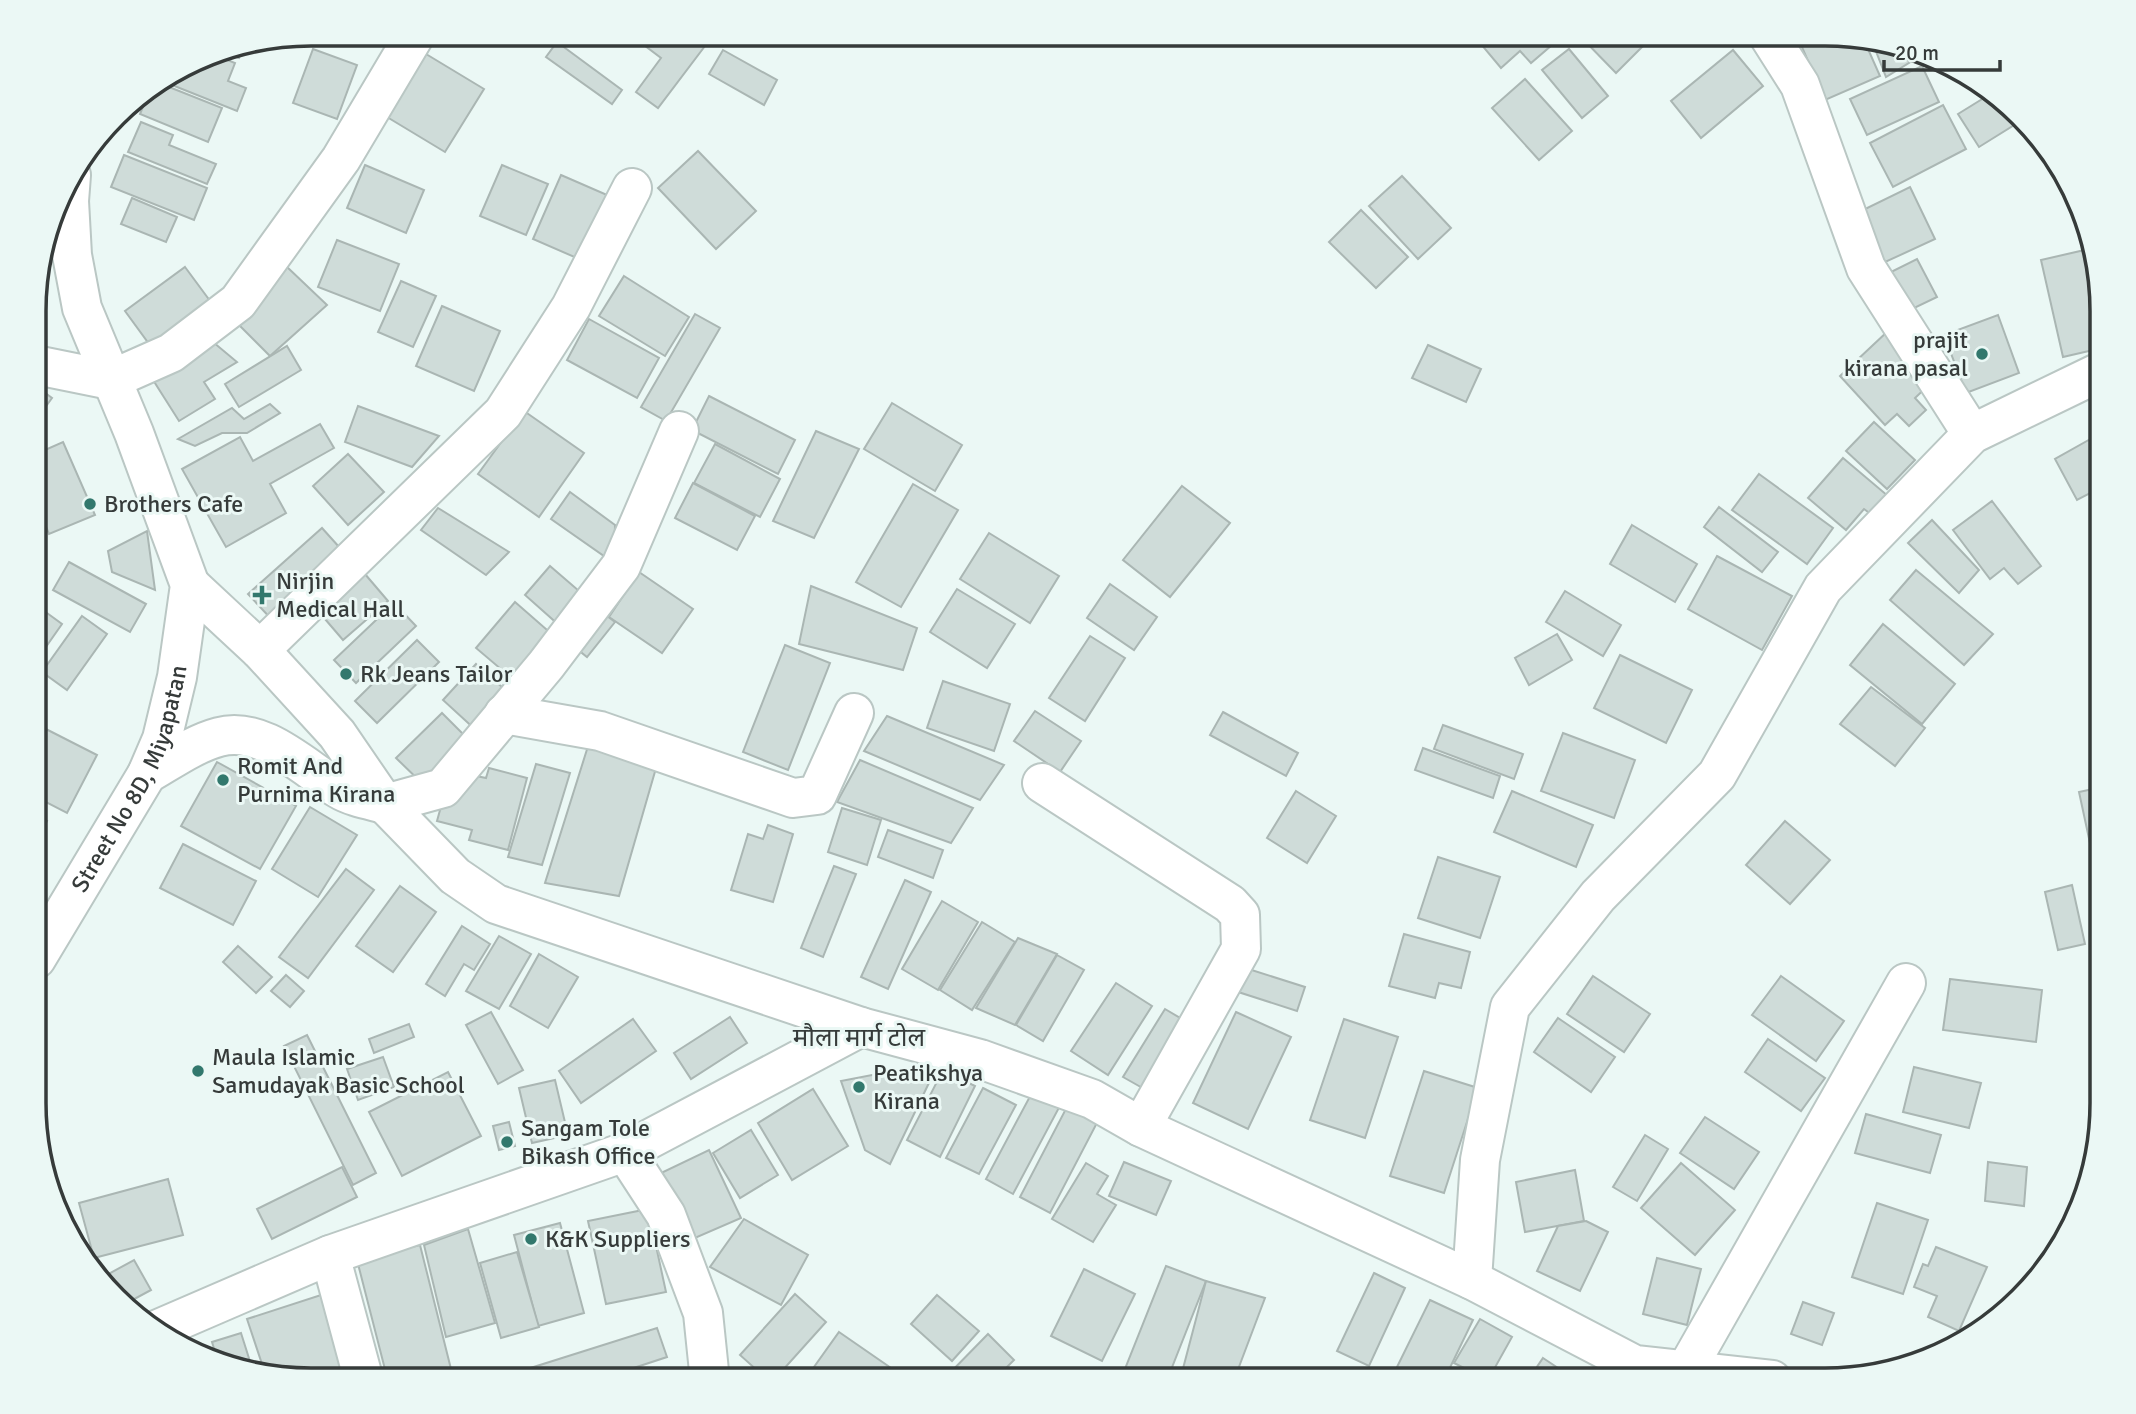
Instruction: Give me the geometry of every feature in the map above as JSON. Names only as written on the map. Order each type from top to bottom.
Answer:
[{"type":"street","points":[[46,367],[110,380],[171,353],[238,302],[341,159],[408,46]]},
{"type":"street","points":[[1775,46],[1800,85],[1866,268],[1972,435]]},
{"type":"street","points":[[260,650],[503,413],[571,307],[632,188]]},
{"type":"street","points":[[69,202],[72,255],[82,308],[134,433],[190,585],[260,650],[337,734],[385,804],[455,876],[496,904],[861,1027],[981,1059],[1092,1099],[1141,1127],[1472,1280],[1619,1368]]},
{"type":"street","points":[[1472,1280],[1480,1160],[1510,1007],[1598,896],[1717,775],[1823,588],[1972,435],[2090,377]]},
{"type":"street","points":[[147,774],[186,751],[221,736],[261,740],[289,754],[341,791],[385,804],[443,788],[621,566],[680,431]]},
{"type":"street","name":"Street No 8D, Miyapatan","points":[[46,942],[147,774],[163,739],[177,677],[190,585]]},
{"type":"street","points":[[505,714],[600,731],[793,798],[817,795],[854,713]]},
{"type":"street","points":[[1042,783],[1230,904],[1240,915],[1241,949],[1141,1127]]},
{"type":"street","points":[[1687,1368],[1906,983]]},
{"type":"street","points":[[166,1326],[330,1255],[625,1153],[861,1027]]},
{"type":"street","points":[[625,1153],[666,1215],[703,1312],[709,1368]]},
{"type":"street","points":[[330,1255],[360,1368]]},
{"type":"building","points":[[554,46],[562,46],[622,90],[612,104],[546,57]]},
{"type":"building","points":[[645,46],[705,46],[658,108],[636,92],[661,58]]},
{"type":"building","points":[[1483,46],[1551,46],[1531,63],[1520,51],[1501,68]]},
{"type":"building","points":[[1590,46],[1643,46],[1616,73]]},
{"type":"building","points":[[1801,46],[1868,49],[1880,76],[1825,100]]},
{"type":"building","points":[[313,49],[357,65],[337,119],[293,103]]},
{"type":"building","points":[[1569,49],[1608,96],[1582,118],[1542,70]]},
{"type":"building","points":[[723,50],[777,80],[764,105],[709,74]]},
{"type":"building","points":[[1733,50],[1763,86],[1701,138],[1671,101]]},
{"type":"building","points":[[1876,51],[1913,61],[1886,77]]},
{"type":"building","points":[[426,54],[484,89],[445,152],[387,117]]},
{"type":"building","points":[[226,60],[235,63],[228,81],[246,88],[237,111],[172,85]]},
{"type":"building","points":[[1922,66],[1939,102],[1867,135],[1850,99]]},
{"type":"building","points":[[1525,79],[1572,131],[1539,160],[1492,108]]},
{"type":"building","points":[[168,87],[222,108],[208,142],[140,114],[144,104]]},
{"type":"building","points":[[1984,98],[2015,125],[1979,147],[1958,114]]},
{"type":"building","points":[[1943,105],[1966,149],[1893,187],[1870,143]]},
{"type":"building","points":[[141,122],[173,135],[169,145],[216,164],[207,184],[128,152]]},
{"type":"building","points":[[698,151],[756,211],[716,249],[658,188]]},
{"type":"building","points":[[124,155],[207,188],[194,220],[111,187]]},
{"type":"building","points":[[365,165],[424,190],[406,233],[347,208]]},
{"type":"building","points":[[502,165],[548,184],[526,235],[480,216]]},
{"type":"building","points":[[561,175],[614,198],[586,262],[533,239]]},
{"type":"building","points":[[1402,176],[1451,228],[1418,259],[1369,206]]},
{"type":"building","points":[[1910,187],[1935,239],[1883,263],[1859,212]]},
{"type":"building","points":[[132,198],[177,217],[166,242],[121,224]]},
{"type":"building","points":[[1361,210],[1408,257],[1376,288],[1329,242]]},
{"type":"building","points":[[337,240],[399,264],[380,311],[318,287]]},
{"type":"building","points":[[2083,250],[2090,293],[2090,351],[2063,357],[2041,260]]},
{"type":"building","points":[[1917,259],[1937,297],[1908,311],[1889,273]]},
{"type":"building","points":[[286,266],[327,305],[270,356],[235,321]]},
{"type":"building","points":[[185,267],[216,309],[155,352],[125,311]]},
{"type":"building","points":[[624,276],[689,317],[665,356],[599,316]]},
{"type":"building","points":[[401,281],[436,296],[413,347],[378,332]]},
{"type":"building","points":[[442,306],[500,331],[474,391],[416,366]]},
{"type":"building","points":[[695,314],[720,328],[666,421],[641,407]]},
{"type":"building","name":"prajit kirana pasal","points":[[1998,315],[2019,373],[1966,393],[1944,335]]},
{"type":"building","points":[[589,319],[659,358],[637,398],[567,360]]},
{"type":"building","points":[[1888,331],[1934,380],[1915,398],[1926,410],[1909,426],[1897,414],[1885,425],[1840,376]]},
{"type":"building","points":[[207,337],[237,362],[204,382],[215,399],[179,421],[148,372]]},
{"type":"building","points":[[1428,345],[1481,369],[1466,402],[1412,378]]},
{"type":"building","points":[[287,346],[301,370],[239,407],[225,384]]},
{"type":"building","points":[[46,394],[52,398],[46,406]]},
{"type":"building","points":[[709,396],[795,440],[778,474],[692,430]]},
{"type":"building","points":[[892,403],[962,445],[935,491],[864,449]]},
{"type":"building","points":[[270,404],[280,413],[247,433],[222,433],[195,446],[178,439],[232,408],[244,419]]},
{"type":"building","points":[[358,406],[439,436],[412,467],[345,442]]},
{"type":"building","points":[[524,411],[584,453],[539,517],[478,474]]},
{"type":"building","points":[[1874,422],[1915,460],[1887,489],[1846,451]]},
{"type":"building","points":[[320,424],[334,448],[270,484],[286,513],[226,547],[182,469],[240,437],[253,461]]},
{"type":"building","points":[[816,431],[859,449],[814,538],[773,521]]},
{"type":"building","points":[[2090,439],[2090,493],[2077,500],[2055,459]]},
{"type":"building","points":[[63,442],[95,515],[49,534],[46,526],[46,450]]},
{"type":"building","points":[[715,444],[780,479],[760,517],[694,483]]},
{"type":"building","points":[[348,454],[384,492],[348,525],[313,486]]},
{"type":"building","points":[[1843,458],[1888,496],[1872,515],[1864,509],[1846,530],[1808,498]]},
{"type":"building","points":[[1759,474],[1833,528],[1807,564],[1732,510]]},
{"type":"building","points":[[693,483],[755,516],[737,550],[675,518]]},
{"type":"building","points":[[913,484],[958,510],[901,607],[856,582]]},
{"type":"building","points":[[1182,486],[1230,523],[1170,597],[1123,560]]},
{"type":"building","points":[[570,492],[615,525],[614,563],[551,519]]},
{"type":"building","points":[[1992,501],[2041,566],[2018,584],[2004,568],[1990,579],[1953,530]]},
{"type":"building","points":[[1719,507],[1778,552],[1762,572],[1704,527]]},
{"type":"building","points":[[438,508],[509,552],[486,575],[421,530]]},
{"type":"building","points":[[1932,520],[1979,570],[1959,593],[1908,543]]},
{"type":"building","points":[[1632,525],[1697,564],[1675,602],[1610,564]]},
{"type":"building","points":[[322,528],[349,558],[275,623],[248,594]]},
{"type":"building","points":[[147,531],[155,590],[112,572],[108,551]]},
{"type":"building","points":[[989,533],[1059,576],[1030,623],[960,579]]},
{"type":"building","points":[[1717,556],[1792,596],[1762,650],[1688,609]]},
{"type":"building","points":[[69,562],[146,604],[130,632],[53,590]]},
{"type":"building","points":[[550,566],[586,597],[560,626],[525,595]]},
{"type":"building","points":[[359,567],[388,601],[343,640],[313,605]]},
{"type":"building","points":[[1916,570],[1993,634],[1964,665],[1890,600]]},
{"type":"building","points":[[639,572],[693,609],[662,653],[609,617]]},
{"type":"building","points":[[1110,584],[1157,617],[1134,650],[1087,618]]},
{"type":"building","points":[[811,586],[917,628],[903,670],[799,644]]},
{"type":"building","points":[[957,589],[1015,624],[987,668],[930,632]]},
{"type":"building","points":[[1565,591],[1621,625],[1603,656],[1546,622]]},
{"type":"building","points":[[515,602],[554,636],[515,681],[476,648]]},
{"type":"building","points":[[394,603],[416,626],[356,683],[334,660]]},
{"type":"building","points":[[599,610],[615,622],[587,657],[572,645]]},
{"type":"building","points":[[46,612],[62,624],[46,647]]},
{"type":"building","points":[[82,616],[107,634],[67,690],[46,675],[46,666]]},
{"type":"building","points":[[1883,624],[1955,684],[1922,724],[1850,665]]},
{"type":"building","points":[[1557,634],[1572,660],[1529,685],[1515,658]]},
{"type":"building","points":[[1090,636],[1125,658],[1085,721],[1049,698]]},
{"type":"building","points":[[417,640],[439,662],[377,723],[355,701]]},
{"type":"building","points":[[785,645],[830,663],[788,770],[743,752]]},
{"type":"building","points":[[1620,655],[1692,690],[1666,743],[1594,708]]},
{"type":"building","points":[[476,664],[511,695],[478,732],[443,700]]},
{"type":"building","points":[[943,681],[1010,704],[994,751],[927,728]]},
{"type":"building","points":[[1871,687],[1925,728],[1895,766],[1840,724]]},
{"type":"building","points":[[1035,711],[1081,741],[1060,772],[1014,741]]},
{"type":"building","points":[[1223,712],[1298,753],[1286,776],[1210,735]]},
{"type":"building","points":[[442,713],[472,743],[427,788],[396,758]]},
{"type":"building","points":[[887,716],[1004,765],[980,800],[864,751]]},
{"type":"building","points":[[1443,725],[1523,754],[1514,779],[1434,749]]},
{"type":"building","points":[[46,729],[97,755],[67,813],[46,802]]},
{"type":"building","points":[[1563,733],[1635,760],[1614,818],[1541,791]]},
{"type":"building","points":[[589,743],[656,768],[619,896],[545,883]]},
{"type":"building","points":[[1423,748],[1500,776],[1493,798],[1415,770]]},
{"type":"building","points":[[860,760],[973,808],[951,843],[837,802]]},
{"type":"building","points":[[217,762],[296,806],[260,869],[181,826]]},
{"type":"building","points":[[536,764],[570,773],[542,865],[508,857]]},
{"type":"building","points":[[489,768],[527,778],[508,850],[469,840],[472,830],[437,821],[445,792],[467,774],[486,778]]},
{"type":"building","points":[[2090,790],[2090,843],[2079,792]]},
{"type":"building","points":[[1296,791],[1336,816],[1307,863],[1267,838]]},
{"type":"building","points":[[1512,791],[1593,825],[1576,867],[1494,832]]},
{"type":"building","points":[[310,807],[357,835],[318,897],[272,869]]},
{"type":"building","points":[[842,808],[881,820],[867,865],[828,852]]},
{"type":"building","points":[[1785,821],[1830,860],[1790,904],[1746,865]]},
{"type":"building","points":[[768,825],[793,834],[773,902],[731,890],[748,834],[763,839]]},
{"type":"building","points":[[888,830],[943,850],[933,878],[878,857]]},
{"type":"building","points":[[183,844],[256,881],[233,925],[160,888]]},
{"type":"building","points":[[1438,857],[1500,877],[1480,938],[1418,918]]},
{"type":"building","points":[[834,866],[856,874],[823,957],[801,948]]},
{"type":"building","points":[[346,869],[374,890],[308,978],[279,957]]},
{"type":"building","points":[[905,880],[931,892],[888,989],[861,977]]},
{"type":"building","points":[[2072,885],[2085,944],[2058,950],[2045,892]]},
{"type":"building","points":[[400,886],[436,912],[393,972],[356,946]]},
{"type":"building","points":[[942,901],[978,922],[938,990],[902,969]]},
{"type":"building","points":[[982,922],[1015,942],[972,1010],[940,990]]},
{"type":"building","points":[[462,926],[490,944],[474,970],[464,964],[445,996],[426,984]]},
{"type":"building","points":[[1404,934],[1470,952],[1461,988],[1439,983],[1435,998],[1389,986]]},
{"type":"building","points":[[499,936],[531,954],[499,1009],[466,991]]},
{"type":"building","points":[[1018,938],[1057,954],[1015,1025],[976,1008]]},
{"type":"building","points":[[238,946],[272,977],[256,993],[223,962]]},
{"type":"building","points":[[539,954],[578,977],[548,1028],[510,1006]]},
{"type":"building","points":[[1057,955],[1084,970],[1043,1041],[1016,1025]]},
{"type":"building","points":[[1239,966],[1305,987],[1297,1011],[1232,990]]},
{"type":"building","points":[[286,975],[304,991],[290,1007],[271,991]]},
{"type":"building","points":[[1593,976],[1650,1014],[1624,1052],[1567,1014]]},
{"type":"building","points":[[1781,976],[1844,1021],[1816,1061],[1752,1015]]},
{"type":"building","points":[[1950,979],[2042,990],[2036,1042],[1943,1030]]},
{"type":"building","points":[[1116,983],[1152,1006],[1108,1075],[1071,1051]]},
{"type":"building","points":[[1165,1009],[1187,1022],[1146,1090],[1123,1077]]},
{"type":"building","points":[[491,1012],[523,1070],[498,1084],[466,1025]]},
{"type":"building","points":[[1236,1012],[1291,1037],[1248,1129],[1193,1103]]},
{"type":"building","points":[[730,1017],[747,1043],[691,1079],[674,1053]]},
{"type":"building","points":[[1558,1018],[1615,1057],[1591,1092],[1534,1052]]},
{"type":"building","points":[[633,1019],[656,1051],[581,1103],[559,1071]]},
{"type":"building","points":[[1344,1019],[1398,1037],[1365,1138],[1310,1120]]},
{"type":"building","points":[[409,1024],[414,1037],[374,1053],[369,1039]]},
{"type":"building","points":[[307,1035],[376,1173],[353,1185],[284,1046]]},
{"type":"building","points":[[1768,1039],[1825,1078],[1801,1111],[1745,1072]]},
{"type":"building","points":[[383,1057],[394,1087],[358,1100],[347,1069]]},
{"type":"building","points":[[939,1062],[890,1164],[865,1150],[841,1081]]},
{"type":"building","points":[[1914,1067],[1981,1083],[1969,1128],[1903,1112]]},
{"type":"building","points":[[943,1070],[975,1086],[940,1157],[907,1140]]},
{"type":"building","points":[[1424,1071],[1478,1088],[1444,1193],[1390,1176]]},
{"type":"building","points":[[448,1072],[481,1136],[402,1176],[369,1112]]},
{"type":"building","points":[[555,1080],[568,1135],[532,1143],[519,1088]]},
{"type":"building","points":[[1035,1087],[1062,1102],[1013,1194],[986,1179]]},
{"type":"building","points":[[983,1088],[1016,1105],[979,1174],[946,1158]]},
{"type":"building","points":[[813,1089],[848,1146],[792,1180],[758,1123]]},
{"type":"building","points":[[1069,1103],[1099,1119],[1050,1213],[1020,1197]]},
{"type":"building","points":[[1866,1114],[1941,1135],[1930,1173],[1855,1153]]},
{"type":"building","points":[[1705,1117],[1759,1152],[1734,1189],[1680,1153]]},
{"type":"building","points":[[509,1122],[515,1146],[499,1150],[493,1126]]},
{"type":"building","points":[[751,1130],[778,1175],[740,1198],[713,1153]]},
{"type":"building","points":[[1645,1135],[1668,1149],[1637,1201],[1613,1187]]},
{"type":"building","points":[[709,1150],[741,1218],[688,1241],[659,1174]]},
{"type":"building","points":[[1124,1162],[1171,1181],[1156,1215],[1109,1196]]},
{"type":"building","points":[[1988,1162],[2027,1167],[2024,1206],[1985,1201]]},
{"type":"building","points":[[1086,1163],[1108,1176],[1097,1194],[1116,1205],[1093,1242],[1052,1219]]},
{"type":"building","points":[[1681,1163],[1735,1210],[1695,1255],[1641,1208]]},
{"type":"building","points":[[342,1167],[357,1197],[272,1239],[257,1209]]},
{"type":"building","points":[[1575,1170],[1584,1221],[1525,1232],[1516,1182]]},
{"type":"building","points":[[168,1179],[183,1235],[95,1258],[79,1203]]},
{"type":"building","points":[[1877,1203],[1928,1220],[1903,1294],[1852,1277]]},
{"type":"building","points":[[648,1209],[666,1292],[606,1304],[588,1221]]},
{"type":"building","points":[[744,1219],[808,1255],[781,1305],[710,1267]]},
{"type":"building","points":[[1586,1221],[1608,1232],[1580,1291],[1537,1271],[1558,1226]]},
{"type":"building","points":[[560,1223],[584,1313],[538,1326],[514,1235]]},
{"type":"building","points":[[468,1229],[495,1323],[446,1337],[424,1245]]},
{"type":"building","points":[[420,1245],[451,1368],[385,1368],[357,1260]]},
{"type":"building","points":[[1936,1247],[1987,1267],[1959,1331],[1928,1317],[1937,1296],[1914,1287],[1923,1264],[1928,1266]]},
{"type":"building","points":[[517,1252],[539,1327],[501,1338],[480,1263]]},
{"type":"building","points":[[1657,1258],[1701,1269],[1687,1325],[1643,1314]]},
{"type":"building","points":[[134,1260],[151,1290],[133,1300],[108,1274]]},
{"type":"building","points":[[1166,1266],[1206,1281],[1172,1368],[1125,1368]]},
{"type":"building","points":[[1084,1269],[1135,1294],[1102,1361],[1051,1336]]},
{"type":"building","points":[[1374,1273],[1405,1288],[1369,1366],[1337,1351]]},
{"type":"building","points":[[1206,1281],[1265,1298],[1239,1368],[1183,1368]]},
{"type":"building","points":[[795,1294],[826,1322],[785,1368],[754,1368],[740,1355]]},
{"type":"building","points":[[321,1295],[345,1368],[293,1368],[262,1364],[247,1319]]},
{"type":"building","points":[[937,1295],[979,1331],[952,1361],[911,1324]]},
{"type":"building","points":[[1430,1300],[1473,1320],[1450,1368],[1396,1368]]},
{"type":"building","points":[[1803,1302],[1834,1313],[1822,1345],[1791,1334]]},
{"type":"building","points":[[1480,1319],[1512,1337],[1495,1368],[1464,1368],[1454,1363]]},
{"type":"building","points":[[657,1328],[667,1357],[634,1368],[530,1368]]},
{"type":"building","points":[[839,1332],[891,1368],[815,1368]]},
{"type":"building","points":[[241,1333],[250,1361],[214,1350],[212,1342]]},
{"type":"building","points":[[988,1334],[1014,1360],[1006,1368],[955,1368]]},
{"type":"building","points":[[1543,1358],[1558,1368],[1536,1368]]},
{"type":"place","name":"prajit kirana pasal","points":[[1982,354]]},
{"type":"place","name":"Brothers Cafe","points":[[90,504]]},
{"type":"place","name":"Nirjin Medical Hall","points":[[262,595]]},
{"type":"place","name":"Rk Jeans Tailor","points":[[346,674]]},
{"type":"place","name":"Romit And Purnima Kirana","points":[[223,780]]},
{"type":"place","name":"Maula Islamic Samudayak Basic School","points":[[198,1071]]},
{"type":"place","name":"Peatikshya Kirana","points":[[859,1087]]},
{"type":"place","name":"Sangam Tole Bikash Office","points":[[507,1142]]},
{"type":"place","name":"K&K Suppliers","points":[[531,1239]]},
{"type":"district","name":"मौला मार्ग टोल","points":[[859,1038]]}]
